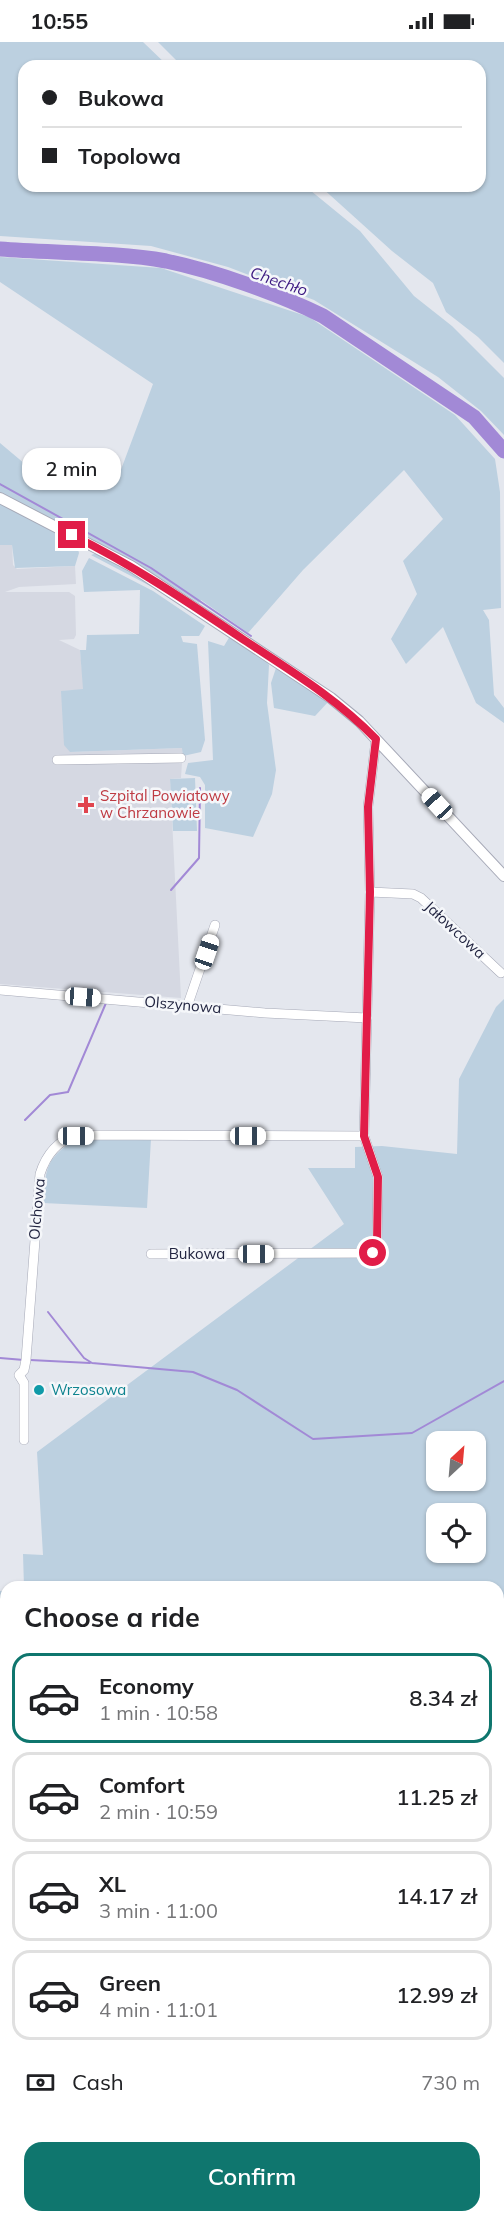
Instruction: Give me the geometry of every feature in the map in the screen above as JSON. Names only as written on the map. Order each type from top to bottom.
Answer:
[{"type":"street","points":[[0,498],[131,566],[323,692],[376,739],[504,876]]},
{"type":"street","name":"Bukowa","points":[[151,1254],[373,1253],[377,1242],[378,1177],[364,1136],[370,892],[368,807],[376,739]]},
{"type":"street","points":[[57,760],[181,758]]},
{"type":"street","name":"Jałowcowa","points":[[370,892],[413,894],[421,897],[501,973]]},
{"type":"street","points":[[188,1004],[215,925]]},
{"type":"street","name":"Olszynowa","points":[[0,990],[367,1018]]},
{"type":"street","name":"Olchowa","points":[[24,1440],[24,1383],[19,1375],[24,1370],[26,1360],[40,1174],[48,1156],[60,1142],[76,1136],[364,1136]]},
{"type":"shaded area","points":[[0,42],[143,42],[162,60],[18,60],[18,192],[312,192],[360,231],[414,296],[452,326],[504,378],[504,435],[481,411],[438,377],[314,300],[228,267],[151,246],[0,236]]},
{"type":"shaded area","points":[[158,42],[504,42],[504,363],[478,337],[446,312],[433,283],[392,251],[327,192],[486,192],[486,60],[176,60]]},
{"type":"shaded area","points":[[0,257],[161,268],[309,317],[455,415],[495,459],[500,492],[501,608],[483,610],[489,620],[494,695],[504,708],[504,723],[476,703],[443,627],[406,664],[391,639],[417,594],[403,561],[443,519],[404,470],[303,570],[248,633],[201,600],[199,603],[134,562],[0,492],[0,443],[25,464],[116,483],[153,384],[0,282]]},
{"type":"shaded area","points":[[0,503],[76,542],[79,553],[75,566],[15,568],[12,545],[0,545]]},
{"type":"shaded area","name":"Szpital Powiatowy w Chrzanowie","points":[[12,544],[13,565],[17,569],[75,566],[76,584],[19,587],[5,592],[69,592],[75,596],[76,635],[74,639],[59,640],[80,650],[84,690],[62,691],[70,752],[183,748],[181,778],[170,779],[181,998],[0,984],[0,545]]},
{"type":"shaded area","points":[[97,553],[129,569],[195,611],[193,614],[154,588],[91,555]]},
{"type":"shaded area","points":[[89,558],[153,591],[205,626],[199,636],[181,636],[183,642],[197,644],[205,740],[201,752],[183,756],[182,748],[70,752],[64,745],[61,691],[83,689],[80,650],[86,650],[87,635],[139,634],[140,590],[84,592],[82,571]]},
{"type":"shaded area","points":[[230,636],[265,659],[269,665],[267,703],[276,770],[272,794],[253,837],[205,828],[205,785],[200,777],[185,774],[188,763],[213,760],[208,641],[224,646]]},
{"type":"shaded area","points":[[276,668],[329,701],[315,716],[274,708],[271,683]]},
{"type":"shaded area","points":[[195,778],[197,831],[173,831],[170,779]]},
{"type":"shaded area","points":[[504,999],[504,1581],[24,1581],[23,1554],[43,1555],[37,1452],[344,1224],[308,1168],[355,1168],[355,1147],[382,1146],[457,1154],[459,1079],[496,1007]]},
{"type":"shaded area","points":[[76,1139],[151,1139],[147,1208],[43,1203],[49,1165],[58,1153]]},
{"type":"waterway","name":"Chechło","points":[[0,249],[105,254],[166,261],[225,277],[287,300],[323,316],[474,417],[504,451]]},
{"type":"waterway","points":[[0,484],[151,568],[251,636]]},
{"type":"waterway","points":[[171,890],[199,858],[200,788]]},
{"type":"waterway","points":[[25,1120],[50,1095],[68,1092],[106,1003]]},
{"type":"waterway","points":[[48,1312],[84,1358],[92,1363],[193,1372],[237,1390],[313,1439],[412,1433],[504,1381]]},
{"type":"waterway","points":[[0,1358],[24,1360]]},
{"type":"waterway","points":[[30,1360],[90,1363]]},
{"type":"place","name":"Szpital Powiatowy w Chrzanowie","points":[[86,805]]},
{"type":"place","name":"Wrzosowa","points":[[39,1390]]},
{"type":"route","points":[[72,535],[131,566],[291,669],[346,710],[376,739],[368,807],[369,976],[364,1136],[378,1177],[377,1242],[373,1253]]}]
